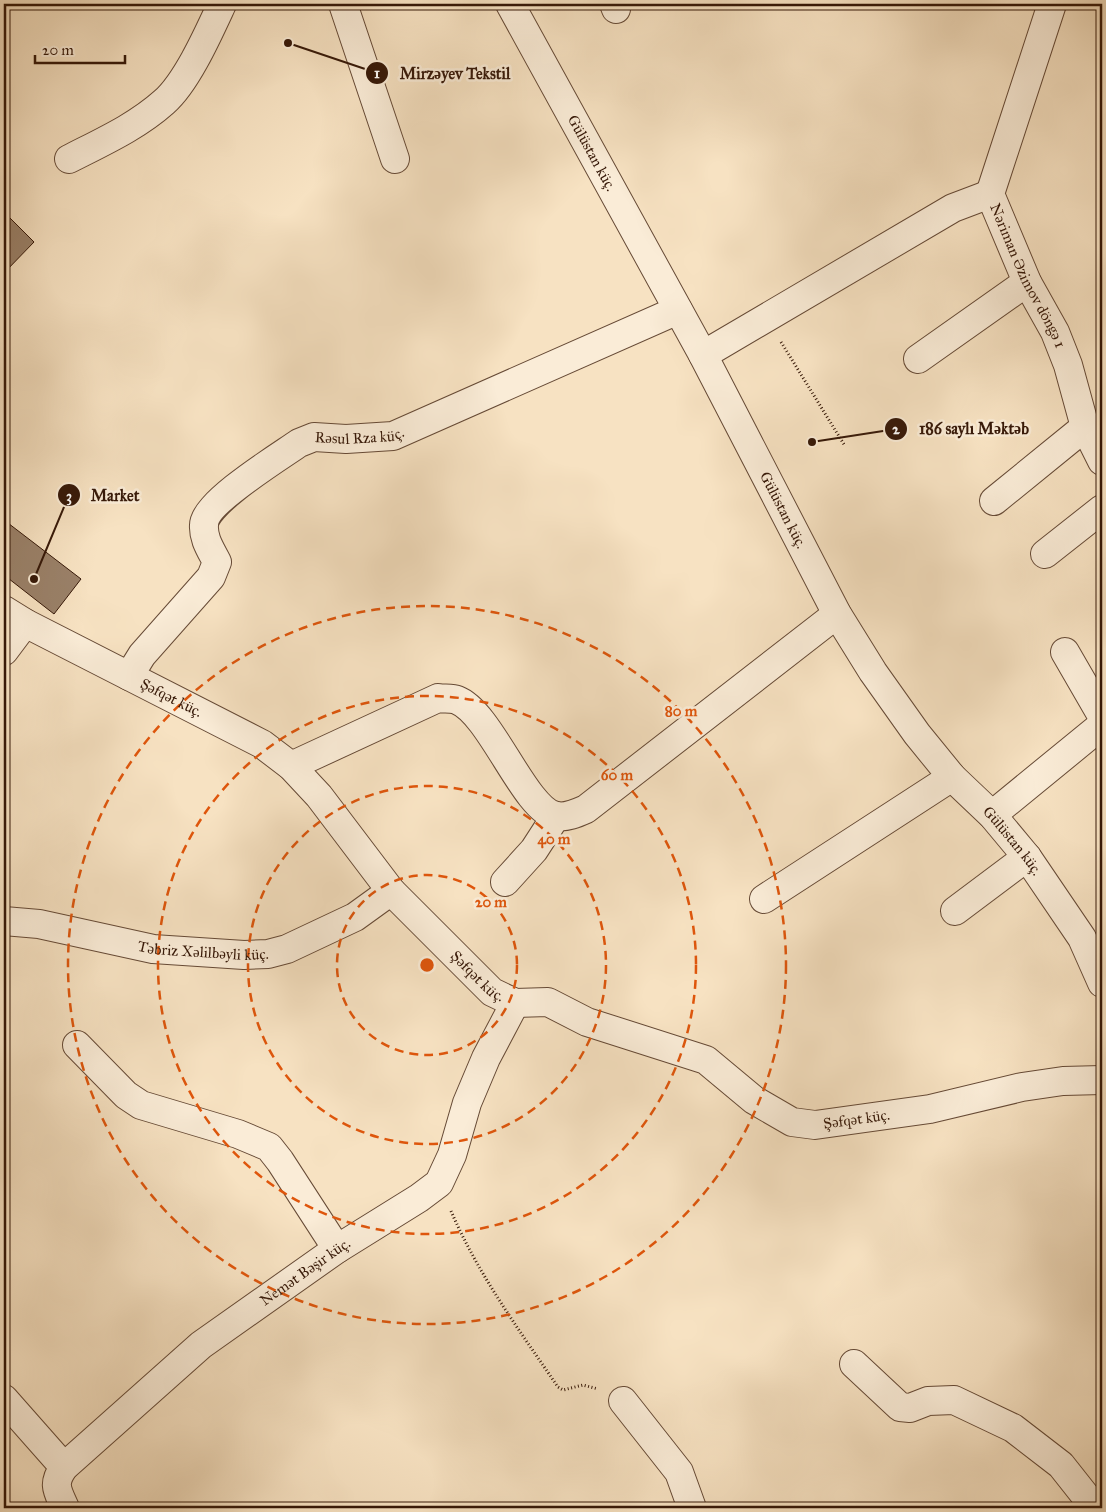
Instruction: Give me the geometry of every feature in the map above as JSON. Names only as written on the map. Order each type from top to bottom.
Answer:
[{"type":"street","points":[[69,160],[132,127],[166,101],[204,43],[222,4]]},
{"type":"street","points":[[343,4],[395,159]]},
{"type":"street","name":"Gülüstan küç.","points":[[510,4],[703,355],[837,614],[873,672],[911,726],[952,776],[992,815],[1027,857],[1082,938],[1102,983]]},
{"type":"street","name":"Nəriman Əzimov döngə 1","points":[[1052,4],[990,194],[1027,282],[1055,332],[1068,364],[1086,426],[1102,461]]},
{"type":"street","points":[[703,355],[953,208],[990,194]]},
{"type":"street","points":[[918,359],[1027,282]]},
{"type":"street","name":"Rəsul Rza küç.","points":[[129,676],[142,655],[211,578],[217,562],[205,538],[203,523],[215,503],[299,443],[314,437],[346,439],[393,436],[678,310]]},
{"type":"street","points":[[994,502],[1086,426]]},
{"type":"street","points":[[1045,554],[1102,509]]},
{"type":"street","points":[[291,766],[438,698],[457,700],[476,716],[538,804],[556,816],[571,815],[586,809],[837,614]]},
{"type":"street","points":[[4,652],[14,616]]},
{"type":"street","name":"Şəfqət küç.","points":[[14,616],[262,744],[291,766],[319,796],[391,891],[492,992],[515,1003],[548,1002],[587,1022],[706,1060],[754,1100],[792,1122],[815,1125],[930,1109],[1022,1087],[1063,1081],[1102,1080]]},
{"type":"street","points":[[1064,652],[1102,716]]},
{"type":"street","points":[[992,815],[1102,725]]},
{"type":"street","points":[[764,899],[952,776]]},
{"type":"street","points":[[505,882],[534,850],[556,816]]},
{"type":"street","points":[[955,911],[1027,857]]},
{"type":"street","name":"Təbriz Xəlilbəyli küç.","points":[[4,921],[39,924],[153,949],[244,955],[268,954],[287,949],[355,917],[391,891]]},
{"type":"street","name":"Nemət Bəşir küç.","points":[[64,1467],[201,1345],[337,1248],[419,1198],[439,1183],[452,1155],[467,1103],[486,1058],[515,1003]]},
{"type":"street","points":[[77,1045],[126,1095],[140,1105],[238,1134],[269,1147],[337,1248]]},
{"type":"street","points":[[854,1364],[900,1407],[910,1408],[928,1401],[954,1400],[1014,1428],[1061,1465],[1095,1508]]},
{"type":"street","points":[[4,1399],[64,1467],[57,1478],[57,1488],[65,1508]]},
{"type":"street","points":[[623,1401],[679,1472],[692,1508]]},
{"type":"path","points":[[767,318],[844,446]]},
{"type":"path","points":[[439,1183],[463,1239],[490,1287],[558,1387],[563,1390],[583,1385],[591,1386],[623,1401]]},
{"type":"building","points":[[4,212],[34,242],[4,273]]},
{"type":"building","points":[[4,520],[81,579],[54,614],[4,575]]},
{"type":"place","name":"Mirzəyev Tekstil","points":[[288,43]]},
{"type":"place","name":"186 saylı Məktəb","points":[[812,442]]},
{"type":"place","name":"Market","points":[[34,579]]}]
